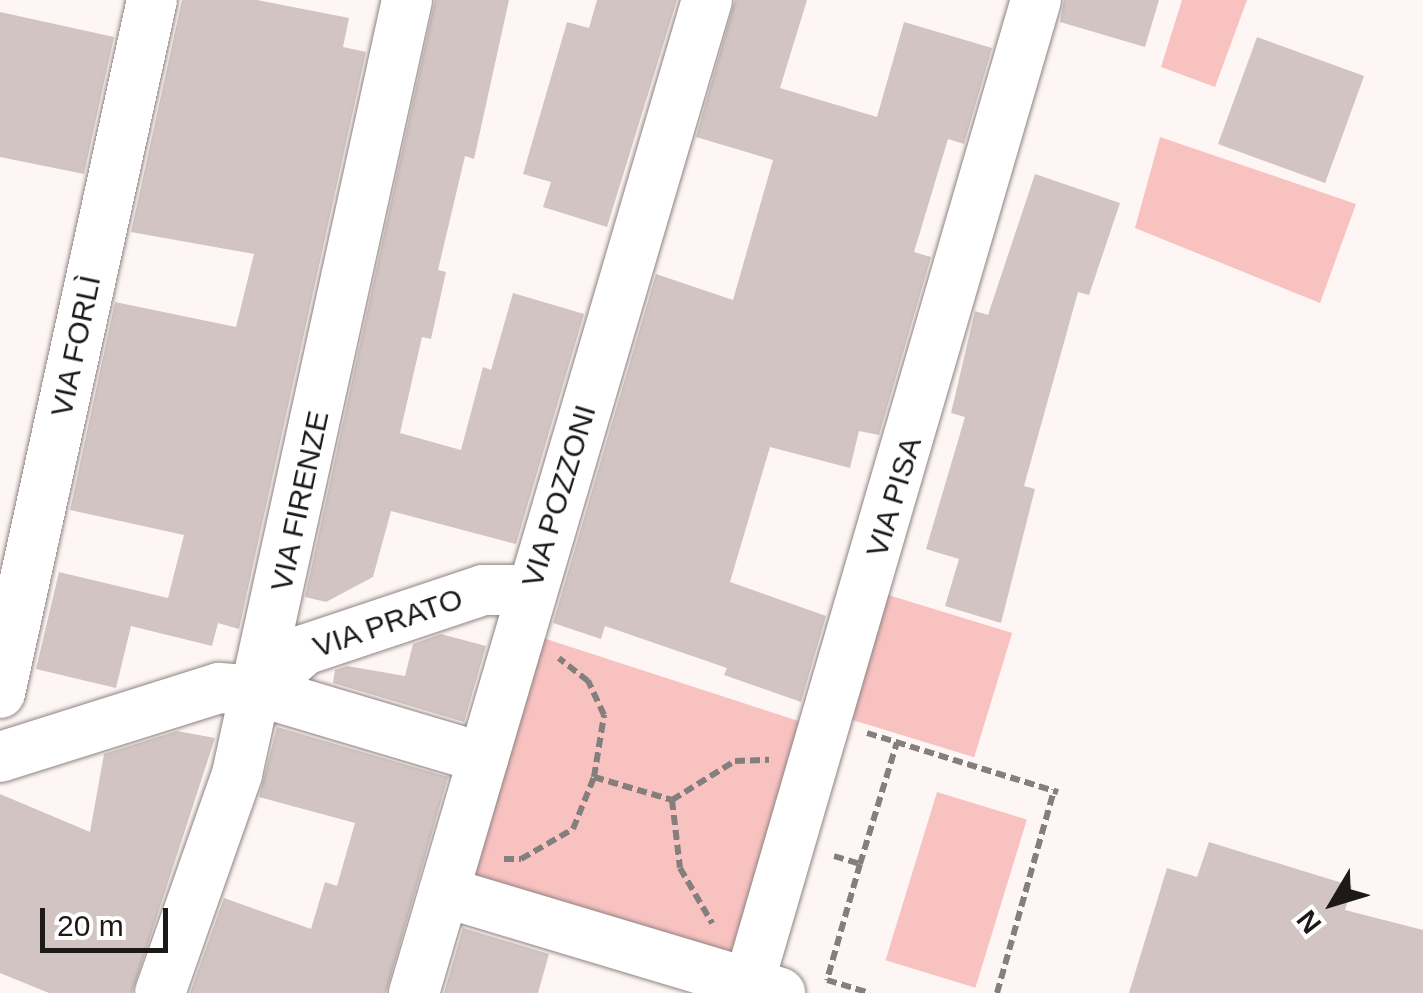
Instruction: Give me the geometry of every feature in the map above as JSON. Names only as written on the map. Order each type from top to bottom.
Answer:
[{"type":"street","name":"VIA FORLÌ","points":[[0,693],[152,0]]},
{"type":"street","name":"VIA FIRENZE","points":[[160,993],[200,893],[258,691],[407,0]]},
{"type":"street","name":"VIA POZZONI","points":[[414,993],[706,0]]},
{"type":"street","name":"VIA PISA","points":[[759,989],[1036,0]]},
{"type":"street","name":"VIA PRATO","points":[[258,691],[304,650],[482,590],[532,590]]},
{"type":"street","name":"VIA PRATO","points":[[0,757],[218,688],[258,691],[484,758]]},
{"type":"street","points":[[444,892],[759,989]]},
{"type":"path","points":[[488,858],[521,859],[574,829],[594,778],[604,714],[588,681],[549,654]]},
{"type":"path","points":[[870,993],[827,980],[893,741],[1056,791],[997,993]]},
{"type":"path","points":[[594,778],[672,800],[735,760],[787,760]]},
{"type":"path","points":[[672,800],[680,868],[705,918],[719,928]]},
{"type":"path","points":[[826,854],[860,864]]},
{"type":"shaded area","points":[[1182,0],[1247,0],[1215,87],[1161,67]]},
{"type":"shaded area","points":[[1160,137],[1356,204],[1320,303],[1135,228]]},
{"type":"shaded area","points":[[885,594],[1012,633],[974,757],[847,718]]},
{"type":"shaded area","points":[[540,637],[819,728],[738,976],[459,885]]},
{"type":"shaded area","points":[[937,792],[1027,819],[975,988],[886,960]]},
{"type":"building","points":[[182,0],[257,0],[349,18],[343,47],[366,52],[239,629],[218,623],[212,646],[131,626],[116,688],[36,669],[59,572],[168,598],[184,535],[70,510],[115,302],[236,327],[254,254],[131,232]]},
{"type":"building","points":[[435,0],[509,0],[474,159],[465,156],[438,270],[446,272],[431,339],[422,337],[400,433],[461,450],[483,367],[491,370],[513,293],[584,314],[516,544],[391,511],[373,577],[326,602],[305,597]]},
{"type":"building","points":[[597,0],[677,0],[607,227],[543,207],[551,182],[523,174],[567,22],[589,28]]},
{"type":"building","points":[[735,0],[807,0],[780,88],[877,117],[904,22],[992,48],[964,144],[948,139],[914,252],[931,257],[879,435],[859,431],[850,468],[770,447],[730,582],[826,616],[801,702],[724,675],[727,668],[605,626],[601,639],[553,623],[656,274],[733,300],[773,160],[696,137]]},
{"type":"building","points":[[1064,0],[1159,0],[1145,47],[1060,22]]},
{"type":"building","points":[[0,12],[114,37],[84,174],[0,157]]},
{"type":"building","points":[[1257,37],[1364,76],[1325,183],[1218,144]]},
{"type":"building","points":[[1035,174],[1120,203],[1089,295],[1078,292],[1024,486],[1035,489],[1001,623],[945,606],[959,559],[926,549],[965,417],[951,413],[975,311],[988,315]]},
{"type":"building","points":[[441,634],[486,646],[464,722],[333,683],[335,670],[347,666],[405,676],[413,644]]},
{"type":"building","points":[[277,727],[448,777],[386,993],[190,993],[224,898],[311,929],[325,882],[337,886],[355,823],[259,797]]},
{"type":"building","points":[[177,731],[215,738],[132,993],[49,993],[0,973],[0,794],[90,832],[104,754]]},
{"type":"building","points":[[1209,842],[1352,886],[1345,910],[1423,930],[1423,993],[1129,993],[1167,868],[1197,877]]},
{"type":"building","points":[[463,928],[549,954],[538,993],[444,993]]}]
